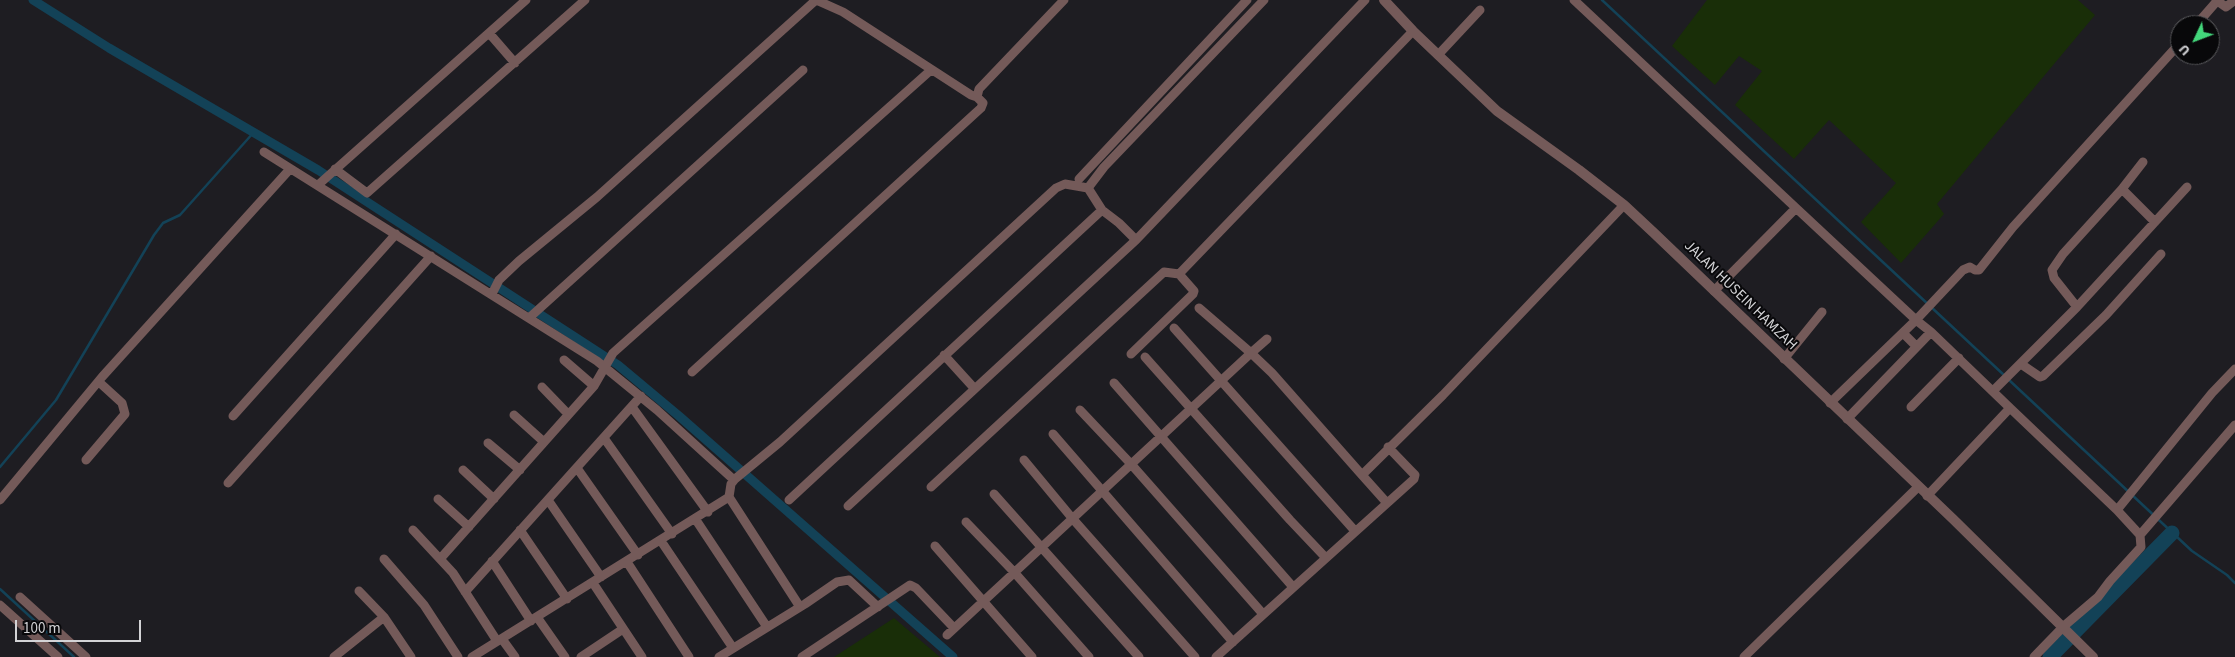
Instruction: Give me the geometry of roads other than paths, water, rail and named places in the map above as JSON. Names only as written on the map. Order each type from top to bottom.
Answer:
[{"type":"street","points":[[319,184],[526,0]]},
{"type":"street","points":[[334,171],[367,193],[585,0]]},
{"type":"street","points":[[493,294],[499,280],[598,197],[816,0],[843,12],[977,97],[982,104],[981,108],[692,372]]},
{"type":"street","points":[[977,97],[979,89],[1064,0]]},
{"type":"street","points":[[1088,188],[1104,167],[1264,0]]},
{"type":"street","points":[[848,506],[1136,240],[1365,0]]},
{"type":"street","name":"JALAN HUSEIN HAMZAH","points":[[1384,0],[1413,31],[1497,111],[1579,170],[1624,206],[2066,628],[2093,657]]},
{"type":"street","points":[[1574,0],[1796,208],[1995,389],[2010,408],[2142,532]]},
{"type":"street","points":[[2205,15],[2217,1],[2226,7],[2234,0]]},
{"type":"street","points":[[1079,179],[1245,2],[1252,13]]},
{"type":"street","points":[[1438,55],[1480,10]]},
{"type":"street","points":[[1179,274],[1413,31]]},
{"type":"street","points":[[489,33],[515,63]]},
{"type":"street","points":[[1830,403],[1918,318],[1963,270],[1970,267],[1979,270],[2012,227],[2170,54]]},
{"type":"street","points":[[529,317],[803,70]]},
{"type":"street","points":[[440,560],[594,386],[613,353],[932,70]]},
{"type":"street","points":[[264,152],[290,169],[319,184],[605,367],[641,396],[735,479]]},
{"type":"street","points":[[1096,159],[1104,167]]},
{"type":"street","points":[[2077,307],[2054,278],[2052,270],[2063,254],[2122,189],[2143,162]]},
{"type":"street","points":[[0,500],[99,382],[290,169]]},
{"type":"street","points":[[472,657],[729,498],[735,479],[780,442],[1056,188],[1064,184],[1088,188],[1102,210],[1119,222],[1136,240]]},
{"type":"street","points":[[1995,389],[2077,307],[2187,187]]},
{"type":"street","points":[[2122,189],[2155,222]]},
{"type":"street","points":[[1362,475],[1388,447],[1443,395],[1624,206]]},
{"type":"street","points":[[1714,291],[1796,208]]},
{"type":"street","points":[[789,500],[1102,210]]},
{"type":"street","points":[[233,416],[396,234]]},
{"type":"street","points":[[2021,364],[2040,377],[2043,376],[2106,315],[2161,254]]},
{"type":"street","points":[[228,483],[431,256]]},
{"type":"street","points":[[931,487],[1164,272],[1179,274],[1194,290],[1194,294],[1131,354]]},
{"type":"street","points":[[1198,308],[1272,373],[1387,502]]},
{"type":"street","points":[[1784,359],[1822,312]]},
{"type":"street","points":[[1174,328],[1355,532]]},
{"type":"street","points":[[1847,419],[1931,332]]},
{"type":"street","points":[[1902,333],[1916,346]]},
{"type":"street","points":[[947,635],[1220,380],[1267,339]]},
{"type":"street","points":[[944,355],[974,388]]},
{"type":"street","points":[[1145,357],[1326,558]]},
{"type":"street","points":[[1911,407],[1959,358]]},
{"type":"street","points":[[564,360],[594,386]]},
{"type":"street","points":[[2118,508],[2235,369]]},
{"type":"street","points":[[86,460],[125,414],[122,404],[99,382]]},
{"type":"street","points":[[1114,383],[1294,587]]},
{"type":"street","points":[[542,387],[568,414]]},
{"type":"street","points":[[465,592],[641,396]]},
{"type":"street","points":[[632,407],[708,512]]},
{"type":"street","points":[[1927,496],[2010,408]]},
{"type":"street","points":[[1080,410],[1131,464],[1263,614]]},
{"type":"street","points":[[514,415],[544,442]]},
{"type":"street","points":[[2034,657],[2098,598],[2110,581],[2141,546],[2142,532],[2235,425]]},
{"type":"street","points":[[1053,434],[1233,642]]},
{"type":"street","points":[[604,438],[672,534]]},
{"type":"street","points":[[488,443],[520,470]]},
{"type":"street","points":[[1216,657],[1414,478],[1415,475],[1388,447]]},
{"type":"street","points":[[1024,460],[1072,518],[1195,657]]},
{"type":"street","points":[[577,468],[638,555]]},
{"type":"street","points":[[462,470],[494,499]]},
{"type":"street","points":[[1744,657],[1918,486]]},
{"type":"street","points":[[994,494],[1043,546],[1139,657]]},
{"type":"street","points":[[729,498],[800,607]]},
{"type":"street","points":[[438,499],[469,527]]},
{"type":"street","points":[[548,500],[601,577]]},
{"type":"street","points":[[696,520],[767,628]]},
{"type":"street","points":[[966,522],[1014,572],[1089,657]]},
{"type":"street","points":[[413,530],[453,573],[499,640],[515,657]]},
{"type":"street","points":[[520,530],[567,599]]},
{"type":"street","points":[[661,541],[733,648]]},
{"type":"street","points":[[935,546],[1032,657]]},
{"type":"street","points":[[384,559],[424,605],[458,657]]},
{"type":"street","points":[[492,562],[534,619],[566,657]]},
{"type":"street","points":[[627,562],[689,657]]},
{"type":"street","points":[[719,657],[837,582],[849,580],[880,605]]},
{"type":"street","points":[[593,583],[642,657]]},
{"type":"street","points":[[802,657],[910,585],[916,588],[954,628]]},
{"type":"street","points":[[359,591],[384,618],[411,657]]},
{"type":"street","points":[[20,597],[86,657]]},
{"type":"street","points":[[0,605],[58,657]]},
{"type":"street","points":[[334,657],[384,618]]},
{"type":"street","points":[[581,657],[623,629]]},
{"type":"waterway","points":[[33,0],[109,48],[318,170],[618,365],[679,416],[953,657]]},
{"type":"waterway","points":[[1602,0],[2005,376]]},
{"type":"waterway","points":[[0,467],[56,400],[163,223],[180,215],[254,132]]},
{"type":"waterway","points":[[2009,380],[2192,551],[2227,575],[2235,583]]},
{"type":"waterway","points":[[2050,657],[2172,533]]},
{"type":"waterway","points":[[0,589],[74,657]]}]
